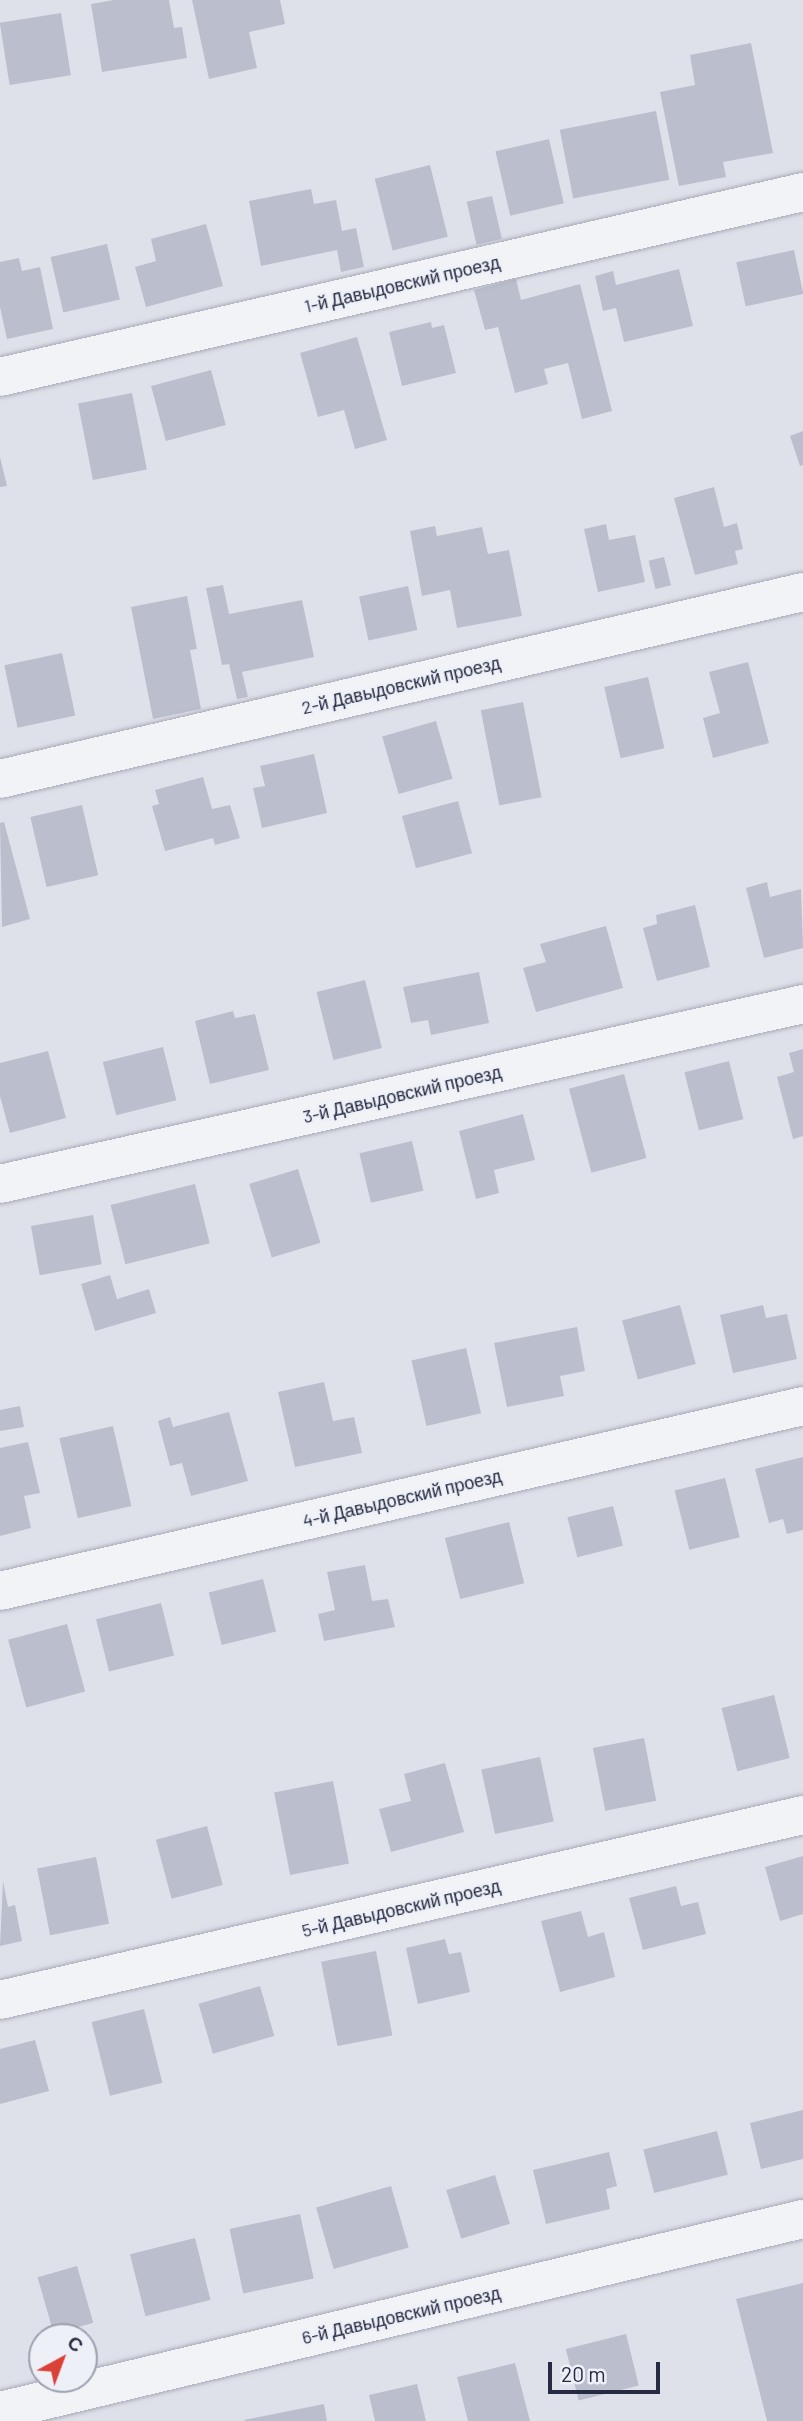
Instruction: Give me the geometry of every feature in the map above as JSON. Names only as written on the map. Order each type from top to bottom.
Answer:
[{"type":"street","name":"1-й Давыдовский проезд","points":[[0,377],[803,192]]},
{"type":"street","name":"2-й Давыдовский проезд","points":[[0,779],[803,592]]},
{"type":"street","name":"3-й Давыдовский проезд","points":[[0,1184],[803,1004]]},
{"type":"street","name":"4-й Давыдовский проезд","points":[[0,1591],[803,1406]]},
{"type":"street","name":"5-й Давыдовский проезд","points":[[0,2000],[803,1815]]},
{"type":"street","name":"6-й Давыдовский проезд","points":[[0,2411],[803,2219]]},
{"type":"building","points":[[114,0],[169,0],[174,28],[182,27],[187,58],[102,72],[91,4]]},
{"type":"building","points":[[192,0],[280,0],[285,24],[249,32],[257,68],[209,79]]},
{"type":"building","points":[[61,13],[71,75],[10,85],[0,23]]},
{"type":"building","points":[[751,43],[773,153],[723,162],[726,177],[679,186],[660,92],[695,85],[690,55]]},
{"type":"building","points":[[656,111],[669,180],[573,198],[560,130]]},
{"type":"building","points":[[549,139],[564,203],[510,216],[495,151]]},
{"type":"building","points":[[430,165],[448,237],[393,251],[375,179]]},
{"type":"building","points":[[311,189],[314,204],[336,200],[342,231],[356,228],[364,267],[341,272],[337,250],[261,266],[249,201]]},
{"type":"building","points":[[492,196],[502,239],[477,245],[467,202]]},
{"type":"building","points":[[206,224],[223,286],[146,307],[135,267],[156,261],[151,239]]},
{"type":"building","points":[[107,244],[120,300],[63,313],[50,257]]},
{"type":"building","points":[[794,250],[803,294],[746,306],[736,262]]},
{"type":"building","points":[[19,258],[22,271],[40,267],[53,329],[7,339],[0,307],[0,262]]},
{"type":"building","points":[[679,269],[693,326],[624,342],[616,308],[603,311],[595,276],[613,271],[616,285]]},
{"type":"building","points":[[516,279],[521,300],[580,284],[612,411],[582,419],[568,363],[544,369],[548,384],[515,393],[498,327],[485,330],[474,290]]},
{"type":"building","points":[[431,322],[432,328],[444,325],[456,373],[402,386],[389,332]]},
{"type":"building","points":[[357,337],[387,440],[355,449],[344,410],[318,417],[300,353]]},
{"type":"building","points":[[211,370],[226,425],[166,441],[151,386]]},
{"type":"building","points":[[132,393],[147,470],[93,480],[78,403]]},
{"type":"building","points":[[803,431],[803,465],[800,466],[790,436]]},
{"type":"building","points":[[0,457],[7,486],[0,487]]},
{"type":"building","points":[[714,487],[724,527],[737,523],[743,549],[735,551],[738,564],[695,575],[674,498]]},
{"type":"building","points":[[606,524],[609,540],[635,535],[645,582],[598,592],[584,529]]},
{"type":"building","points":[[435,526],[437,536],[482,527],[488,554],[509,550],[522,616],[457,628],[450,590],[422,596],[410,531]]},
{"type":"building","points":[[664,557],[671,585],[655,589],[648,561]]},
{"type":"building","points":[[223,585],[229,614],[302,600],[314,657],[242,672],[248,697],[237,699],[229,664],[222,665],[206,588]]},
{"type":"building","points":[[408,586],[417,630],[368,640],[359,596]]},
{"type":"building","points":[[187,596],[197,649],[190,650],[201,709],[153,719],[131,607]]},
{"type":"building","points":[[62,653],[75,716],[18,728],[4,665]]},
{"type":"building","points":[[748,662],[769,743],[713,758],[703,718],[720,713],[709,672]]},
{"type":"building","points":[[648,677],[664,748],[621,758],[604,687]]},
{"type":"building","points":[[523,702],[542,797],[499,805],[481,710]]},
{"type":"building","points":[[436,721],[453,779],[399,794],[382,736]]},
{"type":"building","points":[[314,754],[327,813],[262,828],[253,788],[265,786],[260,766]]},
{"type":"building","points":[[203,777],[212,809],[230,805],[240,838],[215,845],[213,838],[165,851],[152,806],[159,804],[155,790]]},
{"type":"building","points":[[458,801],[472,853],[416,868],[402,816]]},
{"type":"building","points":[[82,805],[98,875],[47,887],[30,817]]},
{"type":"building","points":[[4,822],[30,919],[2,927],[0,823]]},
{"type":"building","points":[[767,882],[770,897],[801,889],[803,948],[764,958],[746,888]]},
{"type":"building","points":[[695,905],[710,967],[657,981],[643,928],[657,924],[656,915]]},
{"type":"building","points":[[606,926],[623,988],[536,1012],[523,968],[546,962],[540,944]]},
{"type":"building","points":[[479,972],[489,1023],[431,1035],[428,1020],[411,1023],[403,987]]},
{"type":"building","points":[[365,980],[382,1048],[333,1060],[316,992]]},
{"type":"building","points":[[233,1011],[235,1018],[255,1014],[269,1070],[210,1084],[195,1021]]},
{"type":"building","points":[[163,1047],[176,1100],[116,1115],[103,1062]]},
{"type":"building","points":[[803,1049],[803,1136],[793,1139],[777,1077],[794,1072],[789,1053]]},
{"type":"building","points":[[48,1051],[66,1118],[10,1133],[0,1096],[0,1063]]},
{"type":"building","points":[[729,1061],[744,1119],[699,1130],[684,1072]]},
{"type":"building","points":[[624,1074],[647,1158],[591,1173],[569,1089]]},
{"type":"building","points":[[523,1114],[535,1160],[494,1170],[499,1193],[476,1199],[459,1131]]},
{"type":"building","points":[[412,1141],[423,1191],[371,1203],[359,1153]]},
{"type":"building","points":[[298,1169],[321,1243],[272,1258],[249,1184]]},
{"type":"building","points":[[195,1184],[210,1243],[125,1264],[111,1205]]},
{"type":"building","points":[[93,1215],[102,1264],[40,1275],[31,1226]]},
{"type":"building","points":[[110,1275],[117,1299],[149,1289],[156,1313],[95,1331],[81,1284]]},
{"type":"building","points":[[680,1305],[696,1364],[638,1379],[622,1321]]},
{"type":"building","points":[[763,1305],[766,1318],[787,1314],[797,1359],[733,1373],[720,1315]]},
{"type":"building","points":[[577,1327],[585,1371],[560,1376],[564,1396],[507,1407],[494,1343]]},
{"type":"building","points":[[466,1348],[481,1413],[427,1426],[411,1361]]},
{"type":"building","points":[[324,1382],[333,1421],[354,1417],[362,1453],[295,1467],[278,1392]]},
{"type":"building","points":[[20,1406],[24,1427],[0,1431],[0,1410]]},
{"type":"building","points":[[229,1412],[248,1481],[191,1496],[182,1463],[170,1466],[158,1421],[170,1417],[173,1427]]},
{"type":"building","points":[[113,1426],[131,1506],[78,1518],[59,1438]]},
{"type":"building","points":[[28,1442],[40,1493],[24,1496],[31,1528],[0,1536],[0,1448]]},
{"type":"building","points":[[803,1457],[803,1530],[787,1534],[783,1519],[769,1523],[755,1469]]},
{"type":"building","points":[[725,1478],[740,1537],[689,1550],[675,1491]]},
{"type":"building","points":[[613,1506],[623,1546],[577,1557],[567,1517]]},
{"type":"building","points":[[509,1522],[524,1583],[460,1599],[445,1538]]},
{"type":"building","points":[[365,1565],[372,1601],[388,1599],[395,1627],[324,1641],[318,1614],[335,1610],[327,1572]]},
{"type":"building","points":[[263,1579],[276,1631],[222,1645],[209,1593]]},
{"type":"building","points":[[161,1603],[174,1655],[109,1672],[96,1619]]},
{"type":"building","points":[[67,1624],[85,1692],[26,1707],[8,1640]]},
{"type":"building","points":[[774,1695],[790,1758],[737,1771],[722,1708]]},
{"type":"building","points":[[644,1738],[656,1801],[605,1811],[593,1748]]},
{"type":"building","points":[[540,1757],[554,1822],[495,1834],[481,1769]]},
{"type":"building","points":[[445,1763],[464,1832],[391,1852],[379,1809],[411,1801],[404,1774]]},
{"type":"building","points":[[333,1781],[349,1863],[290,1875],[274,1792]]},
{"type":"building","points":[[207,1826],[223,1885],[172,1899],[156,1840]]},
{"type":"building","points":[[803,1856],[803,1914],[780,1921],[765,1867]]},
{"type":"building","points":[[96,1857],[109,1924],[50,1935],[37,1868]]},
{"type":"building","points":[[3,1881],[8,1907],[15,1905],[22,1941],[0,1946]]},
{"type":"building","points":[[676,1886],[681,1906],[698,1902],[706,1934],[643,1950],[629,1898]]},
{"type":"building","points":[[581,1911],[588,1937],[604,1932],[615,1977],[560,1992],[541,1921]]},
{"type":"building","points":[[445,1939],[449,1954],[461,1952],[470,1992],[418,2004],[406,1948]]},
{"type":"building","points":[[376,1951],[392,2035],[337,2046],[321,1962]]},
{"type":"building","points":[[260,1986],[274,2036],[213,2054],[198,2004]]},
{"type":"building","points":[[144,2009],[162,2083],[110,2096],[92,2022]]},
{"type":"building","points":[[35,2040],[49,2091],[0,2104],[0,2049]]},
{"type":"building","points":[[803,2110],[803,2159],[761,2169],[750,2123]]},
{"type":"building","points":[[717,2131],[728,2175],[654,2193],[643,2149]]},
{"type":"building","points":[[609,2152],[617,2186],[606,2189],[610,2209],[546,2224],[533,2170]]},
{"type":"building","points":[[495,2175],[510,2224],[461,2239],[446,2190]]},
{"type":"building","points":[[391,2186],[409,2248],[334,2269],[316,2207]]},
{"type":"building","points":[[300,2214],[314,2279],[243,2294],[230,2229]]},
{"type":"building","points":[[195,2238],[210,2300],[145,2316],[130,2254]]},
{"type":"building","points":[[77,2266],[93,2323],[51,2323],[38,2277]]},
{"type":"building","points":[[803,2283],[803,2421],[767,2421],[736,2299]]},
{"type":"building","points":[[626,2334],[639,2385],[579,2400],[566,2349]]},
{"type":"building","points":[[515,2363],[530,2421],[468,2421],[457,2377]]},
{"type":"building","points":[[417,2384],[426,2421],[375,2421],[369,2395]]},
{"type":"building","points":[[324,2404],[327,2421],[244,2420]]}]
